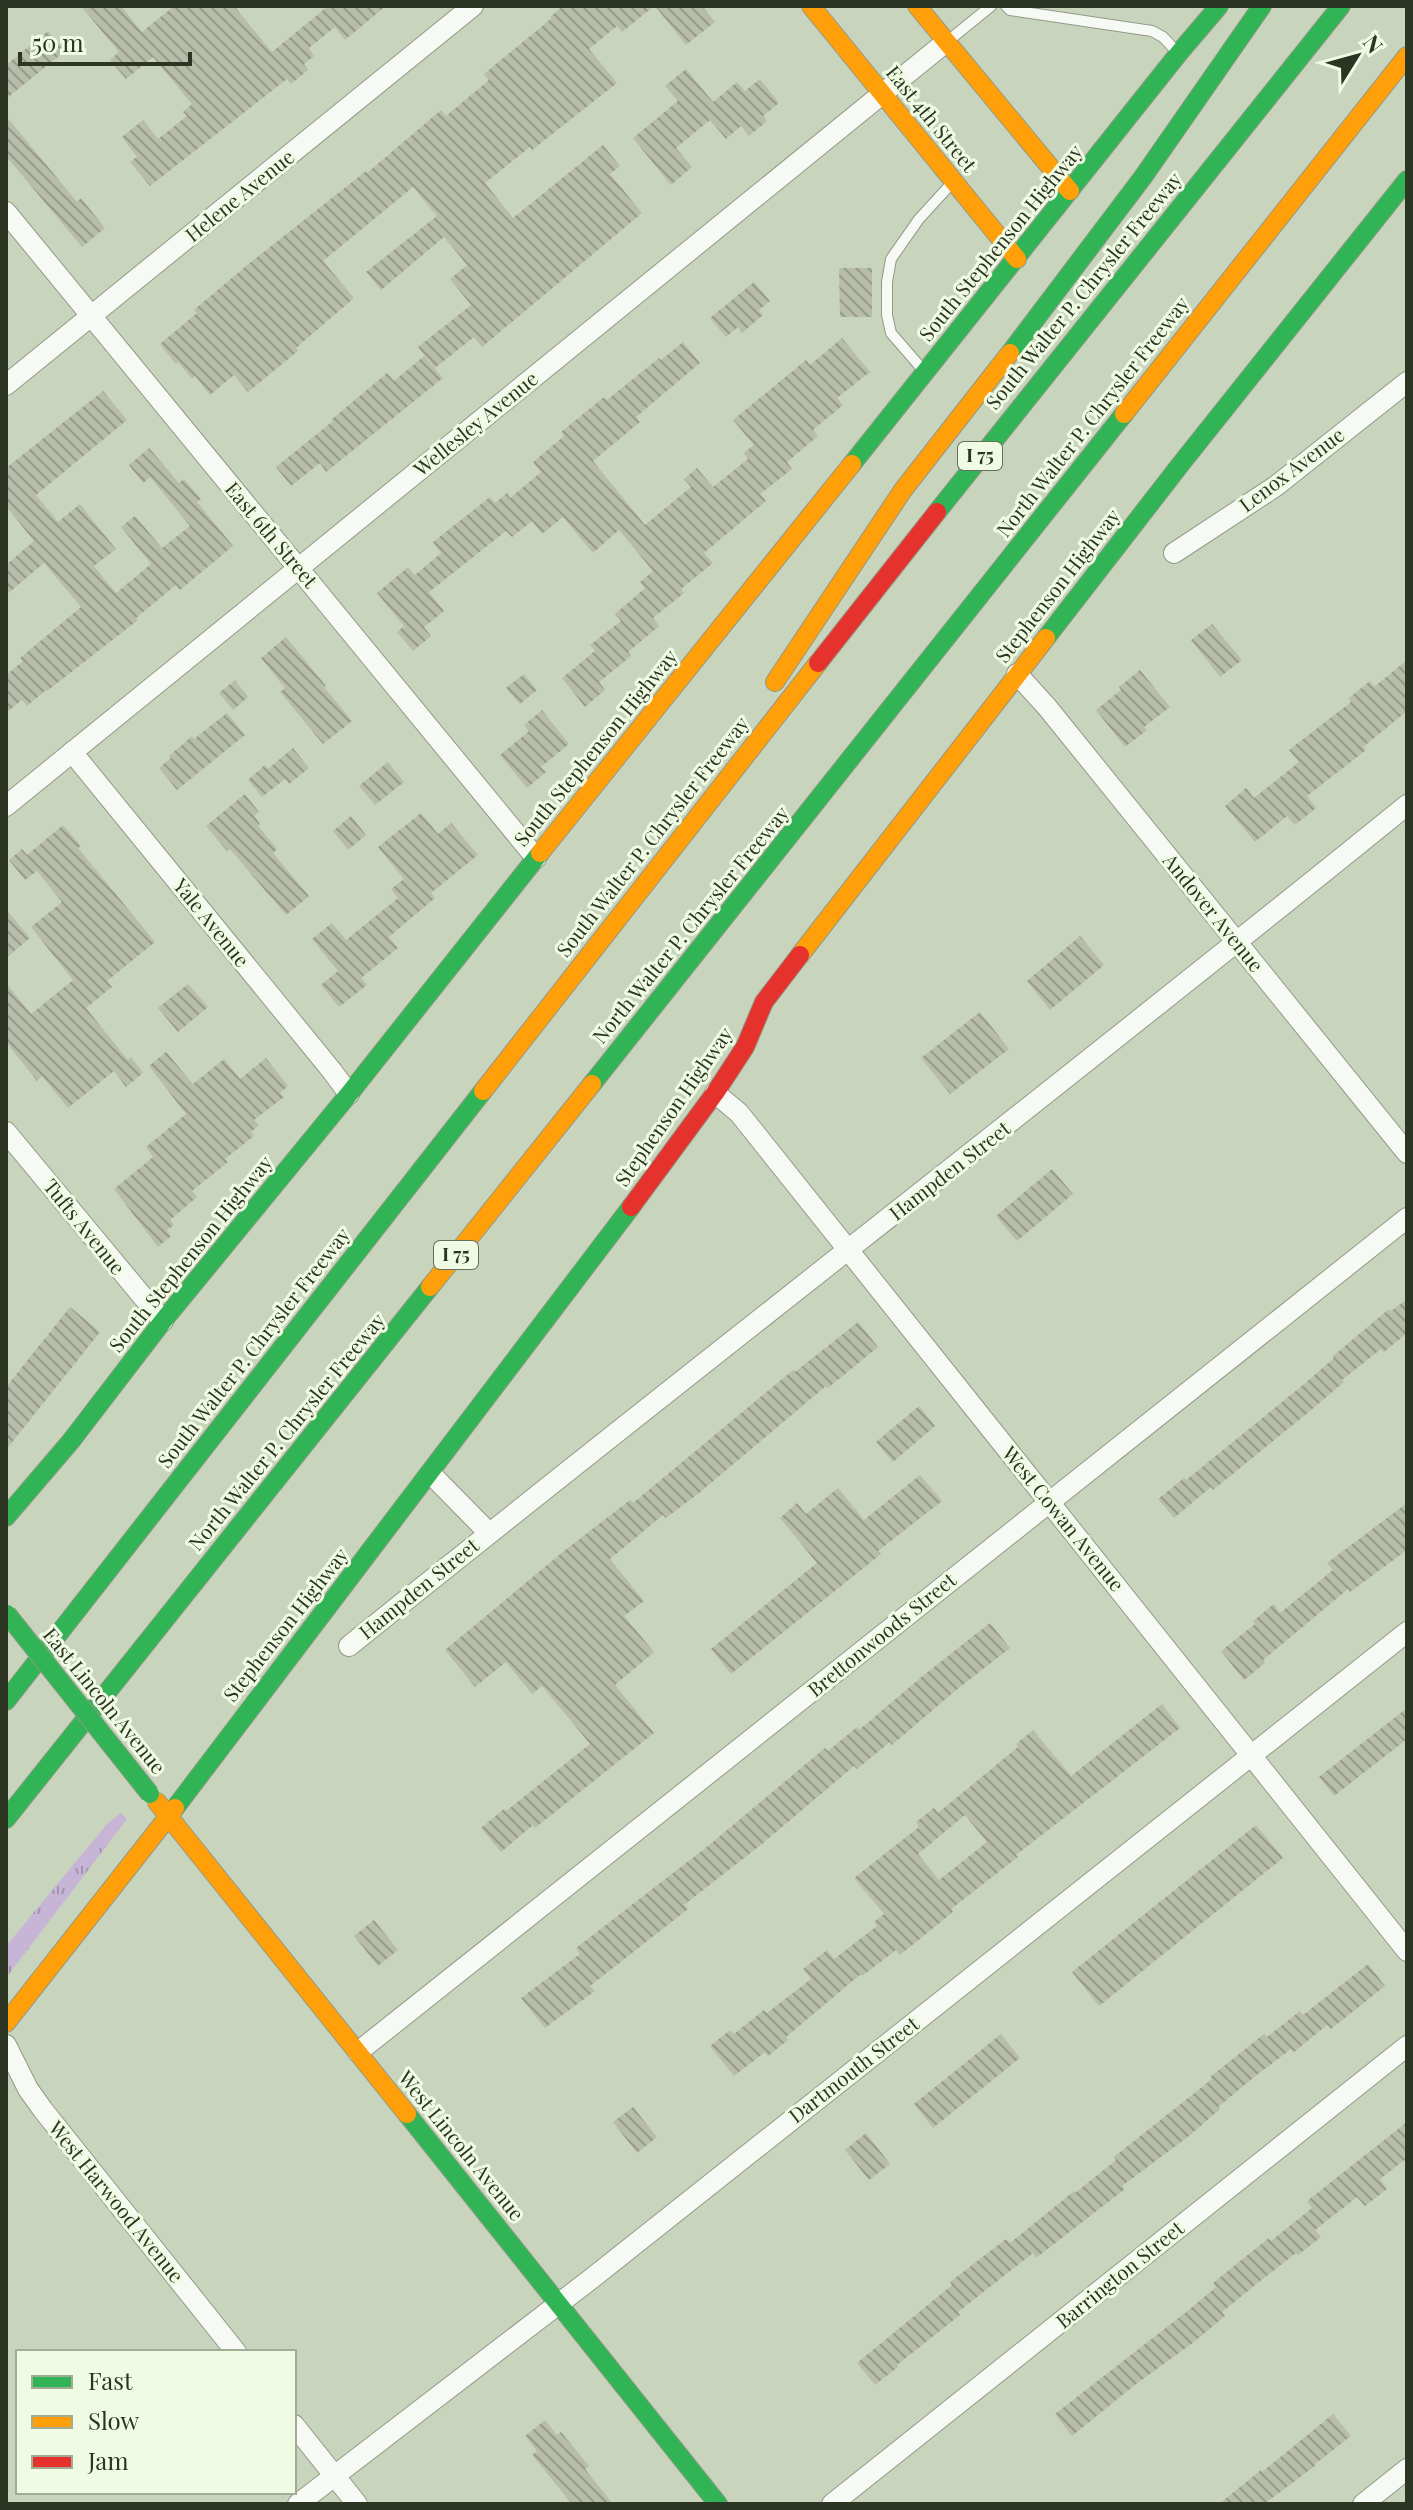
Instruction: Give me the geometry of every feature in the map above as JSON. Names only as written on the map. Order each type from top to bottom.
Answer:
[{"type":"main road","name":"East 4th Street","points":[[811,6],[1017,259]]},
{"type":"main road","points":[[917,6],[1070,191]]},
{"type":"main road","name":"South Stephenson Highway","points":[[6,1517],[71,1441],[163,1321],[349,1094],[1219,6]]},
{"type":"main road","points":[[763,700],[903,490],[1143,177],[1262,6]]},
{"type":"main road","name":"South Walter P. Chrysler Freeway","points":[[6,1701],[1041,379],[1341,6]]},
{"type":"main road","name":"North Walter P. Chrysler Freeway","points":[[6,1819],[1407,56]]},
{"type":"main road","name":"Stephenson Highway","points":[[6,2023],[169,1816],[555,1310],[715,1093],[745,1047],[764,1002],[1017,674],[1407,180]]},
{"type":"main road","points":[[624,910],[746,726]]},
{"type":"main road","name":"East Lincoln Avenue","points":[[6,1614],[169,1816]]},
{"type":"main road","name":"West Lincoln Avenue","points":[[169,1816],[718,2504]]},
{"type":"street","name":"Helene Avenue","points":[[6,385],[473,6]]},
{"type":"street","name":"Wellesley Avenue","points":[[6,806],[946,42]]},
{"type":"street","name":"East 6th Street","points":[[6,212],[536,858]]},
{"type":"street","name":"Lenox Avenue","points":[[1174,553],[1276,486],[1407,382]]},
{"type":"street","name":"Andover Avenue","points":[[1017,674],[1047,707],[1407,1153]]},
{"type":"street","name":"Yale Avenue","points":[[72,752],[349,1094]]},
{"type":"street","name":"Hampden Street","points":[[349,1646],[1238,943],[1407,805]]},
{"type":"street","name":"West Cowan Avenue","points":[[715,1093],[739,1113],[1407,1951]]},
{"type":"street","name":"Tufts Avenue","points":[[6,1132],[163,1321]]},
{"type":"street","name":"Brettonwoods Street","points":[[358,2052],[1407,1218]]},
{"type":"street","name":"Hampden Street","points":[[431,1474],[489,1533]]},
{"type":"street","name":"Dartmouth Street","points":[[298,2504],[558,2304],[1407,1632]]},
{"type":"street","name":"West Harwood Avenue","points":[[6,2045],[28,2089],[43,2110],[234,2350]]},
{"type":"street","name":"Barrington Street","points":[[832,2504],[1407,2046]]},
{"type":"street","points":[[296,2427],[357,2504]]},
{"type":"street","points":[[1363,2504],[1407,2469]]},
{"type":"lane","points":[[946,42],[991,6]]},
{"type":"lane","points":[[1006,6],[1010,10],[1152,31],[1179,53]]},
{"type":"lane","points":[[926,373],[891,333],[887,315],[887,282],[891,259],[919,219],[953,182]]},
{"type":"green space","points":[[121,1813],[127,1819],[6,1978],[6,1946],[107,1824]]},
{"type":"building","points":[[81,6],[121,6],[142,32],[174,6],[234,6],[272,52],[328,6],[386,6],[345,40],[335,27],[309,48],[314,56],[304,64],[308,70],[291,84],[287,79],[150,186],[130,162],[137,157],[122,137],[143,120],[158,139],[187,116],[183,112],[192,104],[153,57],[126,79],[110,60],[119,52]]},
{"type":"building","points":[[563,6],[654,6],[622,32],[617,26],[589,49],[617,83],[485,183],[513,218],[603,145],[620,166],[610,174],[642,213],[482,347],[474,337],[435,368],[418,347],[471,305],[450,279],[467,265],[444,237],[381,290],[366,272],[437,216],[413,187],[323,261],[354,298],[296,348],[298,351],[248,392],[234,375],[210,395],[195,376],[192,379],[178,362],[176,364],[160,344],[197,313],[194,310],[441,110],[446,116],[489,80],[484,74]]},
{"type":"building","points":[[655,6],[702,6],[715,22],[686,45]]},
{"type":"building","points":[[48,31],[65,51],[6,99],[6,65]]},
{"type":"building","points":[[686,69],[713,102],[737,82],[745,91],[760,79],[779,103],[763,116],[767,121],[749,136],[741,126],[726,139],[710,120],[676,148],[692,167],[671,185],[633,138],[678,101],[665,86]]},
{"type":"building","points":[[6,116],[77,202],[81,198],[105,228],[82,247],[6,156]]},
{"type":"building","points":[[839,268],[872,268],[872,317],[840,317]]},
{"type":"building","points":[[754,282],[770,301],[759,310],[763,315],[742,333],[738,327],[726,337],[710,318]]},
{"type":"building","points":[[842,338],[870,372],[837,398],[843,405],[813,430],[818,436],[787,462],[792,469],[760,494],[766,501],[704,553],[713,563],[681,589],[684,593],[653,618],[659,626],[628,652],[631,656],[599,682],[605,690],[585,707],[562,678],[595,651],[590,645],[621,621],[615,614],[645,588],[640,582],[653,571],[619,530],[593,553],[563,517],[542,534],[532,521],[512,537],[506,531],[429,592],[444,611],[424,627],[431,636],[413,651],[397,632],[404,626],[377,593],[408,567],[415,575],[441,553],[433,542],[490,497],[495,503],[507,493],[510,498],[541,472],[533,462],[564,436],[561,432],[604,397],[607,400],[683,342],[700,363],[636,417],[640,422],[593,461],[645,525],[691,487],[684,479],[697,468],[713,487],[748,459],[744,453],[754,445],[733,420],[806,360],[810,365]]},
{"type":"building","points":[[424,356],[443,378],[326,472],[320,463],[291,486],[276,467],[387,373],[394,381]]},
{"type":"building","points":[[103,391],[127,420],[36,495],[58,522],[80,504],[116,549],[94,566],[116,593],[151,564],[121,527],[135,516],[162,548],[190,526],[150,477],[143,483],[129,465],[149,448],[179,483],[184,479],[201,499],[197,502],[233,546],[180,590],[176,585],[136,618],[138,620],[27,706],[22,700],[6,713],[6,675],[23,661],[20,658],[81,607],[44,563],[6,595],[6,565],[34,541],[6,506],[6,468]]},
{"type":"building","points":[[1212,624],[1242,660],[1220,677],[1191,640]]},
{"type":"building","points":[[286,637],[352,721],[323,744],[280,692],[285,688],[261,658]]},
{"type":"building","points":[[1407,660],[1407,711],[1363,747],[1366,750],[1307,796],[1316,808],[1295,825],[1287,816],[1255,842],[1225,806],[1246,788],[1254,798],[1299,762],[1289,750],[1351,702],[1349,698],[1370,681],[1374,687]]},
{"type":"building","points":[[1140,670],[1170,707],[1125,747],[1096,710]]},
{"type":"building","points":[[524,674],[537,690],[520,704],[506,688]]},
{"type":"building","points":[[235,680],[248,697],[233,710],[219,693]]},
{"type":"building","points":[[542,710],[569,744],[541,767],[546,772],[527,788],[500,755],[529,731],[524,725]]},
{"type":"building","points":[[227,713],[245,735],[177,790],[159,768],[192,736],[194,739]]},
{"type":"building","points":[[293,748],[309,768],[289,784],[285,779],[262,797],[248,780],[265,765],[268,769]]},
{"type":"building","points":[[388,762],[404,782],[375,805],[359,786]]},
{"type":"building","points":[[245,794],[259,812],[254,816],[260,824],[258,826],[277,849],[273,853],[309,896],[286,915],[230,849],[227,851],[206,826]]},
{"type":"building","points":[[421,813],[438,834],[451,823],[478,855],[431,893],[435,898],[389,937],[398,948],[361,978],[367,985],[339,1007],[321,985],[338,971],[312,939],[332,923],[346,940],[398,898],[391,889],[404,879],[378,847]]},
{"type":"building","points":[[351,816],[366,835],[348,850],[333,831]]},
{"type":"building","points":[[63,825],[81,846],[78,848],[155,942],[107,981],[112,987],[86,1008],[128,1060],[131,1057],[143,1073],[126,1087],[114,1071],[68,1108],[42,1076],[37,1081],[6,1042],[6,983],[31,1014],[73,980],[31,927],[62,902],[37,871],[25,880],[9,860],[22,849],[27,855]]},
{"type":"building","points":[[6,909],[30,938],[6,958]]},
{"type":"building","points":[[1080,936],[1104,965],[1050,1010],[1027,981]]},
{"type":"building","points":[[188,984],[208,1007],[178,1032],[158,1008]]},
{"type":"building","points":[[980,1012],[1009,1049],[950,1094],[921,1058]]},
{"type":"building","points":[[166,1052],[193,1084],[224,1059],[240,1079],[266,1058],[288,1086],[280,1093],[284,1097],[254,1120],[259,1125],[251,1132],[254,1136],[192,1191],[197,1197],[170,1220],[174,1225],[167,1230],[171,1236],[158,1247],[114,1189],[153,1157],[146,1147],[186,1114],[149,1066]]},
{"type":"building","points":[[1052,1169],[1073,1194],[1017,1241],[996,1216]]},
{"type":"building","points":[[1407,1299],[1407,1333],[1384,1352],[1381,1349],[1310,1411],[1174,1518],[1158,1499],[1303,1385],[1389,1309],[1391,1311]]},
{"type":"building","points":[[70,1307],[100,1332],[6,1450],[6,1387]]},
{"type":"building","points":[[858,1322],[878,1347],[828,1388],[826,1386],[699,1493],[666,1518],[663,1515],[610,1559],[644,1601],[624,1616],[654,1652],[615,1685],[654,1733],[501,1852],[481,1828],[590,1744],[542,1686],[532,1694],[506,1662],[475,1687],[445,1650],[564,1551],[630,1500],[633,1503],[793,1370],[795,1372]]},
{"type":"building","points":[[919,1406],[935,1426],[893,1462],[876,1442]]},
{"type":"building","points":[[920,1475],[942,1501],[731,1674],[711,1649],[817,1563],[780,1518],[797,1503],[806,1514],[838,1488],[864,1520]]},
{"type":"building","points":[[1407,1503],[1407,1550],[1350,1592],[1348,1589],[1263,1660],[1265,1663],[1244,1680],[1221,1651],[1274,1604],[1280,1613],[1333,1570],[1327,1563]]},
{"type":"building","points":[[990,1623],[1010,1648],[892,1745],[890,1742],[857,1769],[854,1766],[684,1905],[688,1909],[590,1986],[595,1991],[545,2028],[521,1998],[580,1954],[576,1948],[708,1846],[825,1748],[828,1751],[857,1727],[859,1730]]},
{"type":"building","points":[[1162,1704],[1180,1728],[1016,1855],[1018,1857],[951,1909],[953,1912],[900,1955],[896,1950],[861,1974],[786,2037],[788,2040],[768,2056],[765,2052],[734,2076],[710,2046],[730,2030],[734,2034],[764,2010],[767,2013],[811,1979],[803,1969],[827,1950],[834,1959],[877,1926],[874,1922],[884,1914],[854,1878],[919,1827],[916,1822],[934,1808],[938,1813],[1018,1747],[1016,1744],[1033,1730],[1071,1776]],"holes":[[[965,1815],[987,1842],[939,1880],[918,1854]]]},
{"type":"building","points":[[1407,1708],[1407,1739],[1334,1796],[1319,1777]]},
{"type":"building","points":[[1256,1825],[1283,1858],[1099,2006],[1072,1972]]},
{"type":"building","points":[[374,1920],[398,1950],[378,1966],[354,1936]]},
{"type":"building","points":[[1368,1964],[1385,1986],[1331,2029],[1327,2025],[1294,2052],[1291,2049],[1258,2074],[1189,2136],[1122,2186],[1125,2189],[1036,2258],[1033,2253],[958,2312],[960,2315],[875,2385],[857,2363],[952,2285],[950,2282],[1006,2239],[1010,2243],[1116,2160],[1114,2157],[1264,2034],[1267,2037],[1300,2011],[1303,2015]]},
{"type":"building","points":[[1001,2034],[1020,2058],[933,2128],[914,2104]]},
{"type":"building","points":[[633,2107],[657,2137],[637,2153],[613,2122]]},
{"type":"building","points":[[1407,2122],[1407,2158],[1380,2179],[1387,2189],[1365,2206],[1357,2197],[1315,2230],[1321,2237],[1254,2286],[1222,2312],[1225,2316],[1194,2342],[1072,2436],[1055,2414],[1185,2313],[1216,2287],[1213,2283],[1245,2257],[1269,2238],[1271,2241],[1312,2208],[1307,2201]]},
{"type":"building","points":[[866,2133],[890,2164],[869,2180],[845,2150]]},
{"type":"building","points":[[1333,2414],[1351,2436],[1315,2466],[1264,2504],[1219,2504],[1262,2472]]},
{"type":"building","points":[[545,2420],[557,2435],[561,2432],[589,2466],[585,2469],[613,2504],[572,2504],[532,2455],[537,2451],[525,2436]]},
{"type":"traffic: fast","points":[[852,464],[1219,6]]},
{"type":"traffic: fast","points":[[1010,353],[1143,177],[1262,6]]},
{"type":"traffic: fast","points":[[937,512],[1341,6]]},
{"type":"traffic: fast","points":[[1046,638],[1407,180]]},
{"type":"traffic: fast","points":[[592,1084],[1124,414]]},
{"type":"traffic: fast","points":[[6,1517],[71,1441],[163,1321],[349,1094],[540,853]]},
{"type":"traffic: fast","points":[[6,1701],[483,1091]]},
{"type":"traffic: fast","points":[[175,1808],[631,1207]]},
{"type":"traffic: fast","points":[[6,1819],[430,1287]]},
{"type":"traffic: fast","points":[[7,1614],[150,1794]]},
{"type":"traffic: fast","points":[[407,2114],[718,2504]]},
{"type":"traffic: slow","points":[[811,6],[1017,259]]},
{"type":"traffic: slow","points":[[917,6],[1070,191]]},
{"type":"traffic: slow","points":[[1124,414],[1407,56]]},
{"type":"traffic: slow","points":[[775,682],[903,490],[1010,353]]},
{"type":"traffic: slow","points":[[540,853],[852,464]]},
{"type":"traffic: slow","points":[[800,955],[1046,638]]},
{"type":"traffic: slow","points":[[483,1091],[818,663]]},
{"type":"traffic: slow","points":[[430,1287],[592,1084]]},
{"type":"traffic: slow","points":[[157,1802],[407,2114]]},
{"type":"traffic: slow","points":[[6,2023],[175,1808]]},
{"type":"traffic: jam","points":[[818,663],[937,512]]},
{"type":"traffic: jam","points":[[631,1207],[715,1093],[745,1047],[764,1002],[800,955]]}]
